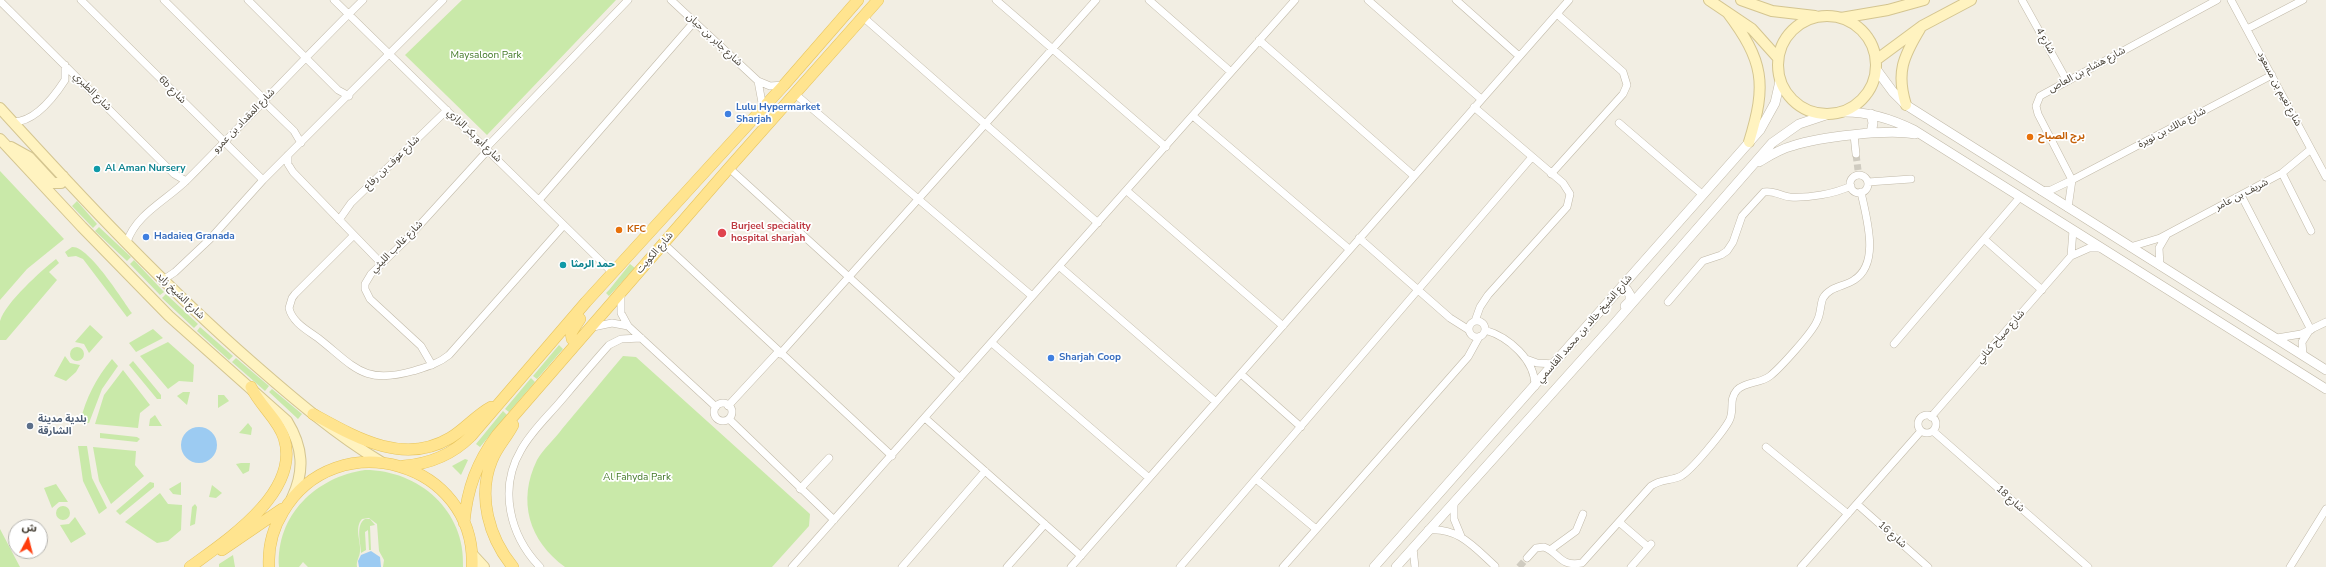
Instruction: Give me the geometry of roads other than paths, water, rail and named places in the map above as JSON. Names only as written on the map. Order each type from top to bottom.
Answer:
[{"type":"main road","name":"شارع الكويت","points":[[403,466],[432,462],[457,449],[500,402],[586,302],[764,108],[858,0]]},
{"type":"main road","name":"شارع الكويت","points":[[464,523],[468,494],[477,467],[488,447],[576,342],[825,60],[864,18],[878,0]]},
{"type":"main road","points":[[1709,0],[1762,39],[1778,58]]},
{"type":"main road","points":[[1742,0],[1772,11],[1841,18],[1852,22],[1868,38],[1876,65],[1871,86],[1861,101],[1840,112],[1829,114],[1808,110],[1799,106],[1791,99],[1780,81],[1778,58],[1787,35],[1802,23],[1819,16]]},
{"type":"main road","points":[[1841,18],[1888,10],[1924,0]]},
{"type":"main road","points":[[1876,65],[1922,26],[1971,0]]},
{"type":"main road","points":[[1727,12],[1752,49],[1760,76],[1760,105],[1749,142]]},
{"type":"main road","points":[[825,60],[829,48],[844,29],[843,25],[836,25]]},
{"type":"main road","points":[[1906,106],[1901,86],[1901,67],[1907,49],[1922,26]]},
{"type":"main road","name":"شارع الشيخ زايد","points":[[0,108],[163,280],[236,349],[343,438],[381,462]]},
{"type":"main road","points":[[3,142],[29,157],[53,183],[61,183],[63,176]]},
{"type":"main road","points":[[3,142],[82,227],[169,316],[278,411],[294,433],[301,459],[298,486],[272,539],[269,567]]},
{"type":"main road","points":[[576,342],[572,339],[571,333],[582,315],[586,302]]},
{"type":"main road","points":[[192,567],[224,542],[253,516],[271,495],[284,474],[287,456],[284,437],[276,422],[259,403],[251,387]]},
{"type":"main road","points":[[313,414],[366,441],[386,447],[407,450],[428,447],[449,439],[482,412],[500,402]]},
{"type":"main road","points":[[513,567],[502,552],[492,530],[486,496],[487,476],[492,460],[510,430],[516,413]]},
{"type":"main road","points":[[192,567],[236,542],[289,502],[306,484],[332,469],[351,463],[381,462],[403,466],[435,484],[452,502],[464,523],[472,554],[472,567]]},
{"type":"main road","points":[[472,554],[484,567]]},
{"type":"street","name":"6b شارع","points":[[81,0],[263,180]]},
{"type":"street","points":[[164,0],[294,131],[301,143]]},
{"type":"street","points":[[248,0],[338,90],[348,96]]},
{"type":"street","name":"شارع أبو بكر الرازي","points":[[334,0],[613,273]]},
{"type":"street","name":"شارع المقداد بن عمرو","points":[[127,242],[131,232],[139,222],[186,181],[363,0]]},
{"type":"street","points":[[163,280],[175,272],[210,239],[263,180],[443,0]]},
{"type":"street","name":"شارع غالب الليثي","points":[[432,365],[421,346],[367,295],[365,290],[367,278],[406,240],[487,149],[628,0]]},
{"type":"street","name":"شارع جابر بن حيان","points":[[671,0],[758,81],[770,86],[784,85]]},
{"type":"street","points":[[996,0],[1166,147]]},
{"type":"street","points":[[728,406],[779,353],[849,276],[1096,0]]},
{"type":"street","points":[[1149,0],[1231,72]]},
{"type":"street","points":[[792,567],[1295,0]]},
{"type":"street","points":[[1368,0],[1481,99]]},
{"type":"street","points":[[1456,0],[1519,56]]},
{"type":"street","points":[[1071,567],[1569,0]]},
{"type":"street","name":"شارع 4","points":[[2023,0],[2067,81]]},
{"type":"street","name":"شارع هشام بن العاص","points":[[2072,180],[2038,114],[2036,106],[2040,96],[2217,0]]},
{"type":"street","name":"شارع نعيم بن مسعود","points":[[2231,0],[2326,177]]},
{"type":"street","points":[[2247,29],[2303,0]]},
{"type":"street","name":"شارع الطبري","points":[[0,1],[174,174],[186,181]]},
{"type":"street","points":[[1551,174],[1623,94],[1627,85],[1623,72],[1556,14]]},
{"type":"street","points":[[864,18],[1098,223]]},
{"type":"street","points":[[539,200],[694,22]]},
{"type":"street","points":[[1259,40],[1414,176]]},
{"type":"street","points":[[13,122],[24,121],[34,116],[65,80],[65,65]]},
{"type":"street","points":[[1876,65],[1892,92],[1906,106],[2160,266],[2278,338],[2326,370]]},
{"type":"street","name":"شارع مالك بن نويرة","points":[[2041,191],[2051,190],[2072,180],[2272,75]]},
{"type":"street","points":[[758,81],[764,108]]},
{"type":"street","name":"شارع الشيخ خالد بن محمد القاسمي","points":[[1374,567],[1555,364],[1749,142],[1769,117],[1776,102],[1780,81]]},
{"type":"street","points":[[795,94],[1032,296]]},
{"type":"street","points":[[1469,330],[1470,324],[1475,321],[1480,307],[1488,295],[1567,206],[1570,200],[1567,188],[1474,107]]},
{"type":"street","name":"شارع عوف بن رفاع","points":[[340,220],[351,203],[447,110]]},
{"type":"street","points":[[1840,112],[1871,114],[1904,125],[1924,136],[2326,389]]},
{"type":"street","name":"شارع الشيخ خالد بن محمد القاسمي","points":[[1396,567],[1614,324],[1772,143],[1799,124],[1829,114]]},
{"type":"street","points":[[1871,114],[1873,123],[1872,133]]},
{"type":"street","points":[[1193,116],[1350,250]]},
{"type":"street","points":[[1619,123],[1703,195]]},
{"type":"street","points":[[1799,124],[1798,133],[1802,143]]},
{"type":"street","points":[[1751,167],[1778,152],[1802,143],[1872,133],[1895,132],[1924,136]]},
{"type":"street","points":[[1854,136],[1856,154]]},
{"type":"street","name":"شريف بن عامر","points":[[2130,247],[2150,242],[2169,234],[2282,174],[2311,149]]},
{"type":"street","points":[[288,156],[288,164],[292,172],[381,263]]},
{"type":"street","points":[[1180,567],[1420,290],[1532,157]]},
{"type":"street","points":[[729,168],[960,378]]},
{"type":"street","points":[[1859,173],[1865,177],[1868,182],[1867,188],[1862,192],[1855,191],[1851,186],[1853,178],[1859,173]]},
{"type":"street","points":[[2282,174],[2311,231]]},
{"type":"street","points":[[1868,182],[1911,180]]},
{"type":"street","points":[[2068,208],[2072,180]]},
{"type":"street","points":[[1668,302],[1703,261],[1721,255],[1727,251],[1733,242],[1742,216],[1764,192],[1772,191],[1787,197],[1798,197],[1834,192],[1851,186]]},
{"type":"street","points":[[1127,191],[1283,326]]},
{"type":"street","points":[[1527,558],[1540,547],[1550,550],[1558,560],[1567,566],[1578,565],[1586,560],[1650,486],[1664,479],[1680,476],[1690,470],[1729,421],[1732,401],[1737,390],[1747,384],[1760,381],[1772,375],[1815,325],[1824,296],[1834,288],[1854,280],[1864,269],[1869,256],[1869,248],[1862,192]]},
{"type":"street","points":[[1894,344],[2020,196]]},
{"type":"street","points":[[2241,196],[2311,330]]},
{"type":"street","points":[[354,235],[292,298],[289,308],[293,318],[359,370],[370,375],[392,377],[432,365],[449,355],[564,225]]},
{"type":"street","points":[[2071,256],[2074,243],[2073,230]]},
{"type":"street","points":[[2160,266],[2159,248],[2169,234]]},
{"type":"street","points":[[1359,238],[1420,290],[1450,318],[1469,330],[1472,336],[1479,337]]},
{"type":"street","points":[[1984,239],[2042,290]]},
{"type":"street","points":[[664,244],[779,353],[892,456]]},
{"type":"street","name":"شارع صياح كناني","points":[[1931,417],[2071,256],[2089,248],[2101,248]]},
{"type":"street","points":[[1060,266],[1216,402]]},
{"type":"street","points":[[2154,280],[2156,274],[2162,272],[2199,290]]},
{"type":"street","points":[[1614,324],[1630,298],[1629,292],[1621,289]]},
{"type":"street","points":[[621,292],[621,313],[628,326],[716,406]]},
{"type":"street","points":[[1475,321],[1484,324],[1485,330]]},
{"type":"street","points":[[2278,338],[2294,336],[2311,330],[2326,322]]},
{"type":"street","points":[[589,328],[604,324],[628,326]]},
{"type":"street","points":[[1283,567],[1468,357],[1479,337],[1485,330]]},
{"type":"street","points":[[1485,330],[1503,338],[1526,359],[1532,369],[1535,386]]},
{"type":"street","points":[[2303,355],[2302,342],[2311,330]]},
{"type":"street","points":[[540,567],[519,540],[511,518],[510,484],[517,456],[532,435],[609,345],[621,339],[640,338]]},
{"type":"street","points":[[992,343],[1149,478]]},
{"type":"street","points":[[1526,359],[1537,363],[1555,364]]},
{"type":"street","points":[[1241,374],[1301,427]]},
{"type":"street","points":[[724,404],[728,406],[732,414],[724,421],[716,418],[714,412],[716,406],[724,404]]},
{"type":"street","points":[[1926,416],[1931,417],[1936,425],[1933,431],[1927,433],[1921,431],[1919,420],[1926,416]]},
{"type":"street","points":[[729,418],[834,520]]},
{"type":"street","points":[[925,418],[1081,556]]},
{"type":"street","points":[[1801,567],[1921,431]]},
{"type":"street","name":"شارع 18","points":[[1933,431],[2088,567]]},
{"type":"street","points":[[1766,447],[1848,514]]},
{"type":"street","points":[[800,488],[829,458]]},
{"type":"street","points":[[902,567],[985,471]]},
{"type":"street","points":[[1256,479],[1316,529]]},
{"type":"street","points":[[1454,501],[1454,519],[1461,536]]},
{"type":"street","name":"شارع 16","points":[[1857,504],[1928,567]]},
{"type":"street","points":[[2290,567],[2326,509]]},
{"type":"street","points":[[1550,550],[1576,531],[1583,514]]},
{"type":"street","points":[[1619,522],[1650,545],[1631,567]]},
{"type":"street","points":[[1007,567],[1045,524]]},
{"type":"street","points":[[1428,530],[1445,530],[1461,536],[1495,566]]},
{"type":"street","points":[[1413,548],[1415,567]]},
{"type":"water","points":[[203,427],[212,432],[216,438],[216,452],[212,458],[203,463],[195,463],[186,458],[182,452],[181,441],[186,432],[192,428]]},
{"type":"water","points":[[371,551],[380,557],[381,567],[359,567],[358,561],[361,555]]},
{"type":"tunnel","points":[[1856,154],[1858,170]]},
{"type":"tunnel","points":[[1519,567],[1527,558]]},
{"type":"place","name":"Lulu Hypermarket Sharjah","points":[[728,114]]},
{"type":"place","name":"برج الصباح","points":[[2030,137]]},
{"type":"place","name":"Al Aman Nursery","points":[[97,169]]},
{"type":"place","name":"KFC","points":[[619,230]]},
{"type":"place","name":"Burjeel speciality hospital sharjah","points":[[722,233]]},
{"type":"place","name":"Hadaieq Granada","points":[[146,237]]},
{"type":"place","name":"حمد الرمثا","points":[[563,265]]},
{"type":"place","name":"Sharjah Coop","points":[[1051,358]]},
{"type":"place","name":"بلدية مدينة الشارقة","points":[[30,426]]},
{"type":"park label","name":"Maysaloon Park","points":[[486,56]]},
{"type":"park label","name":"Al Fahyda Park","points":[[637,478]]}]
